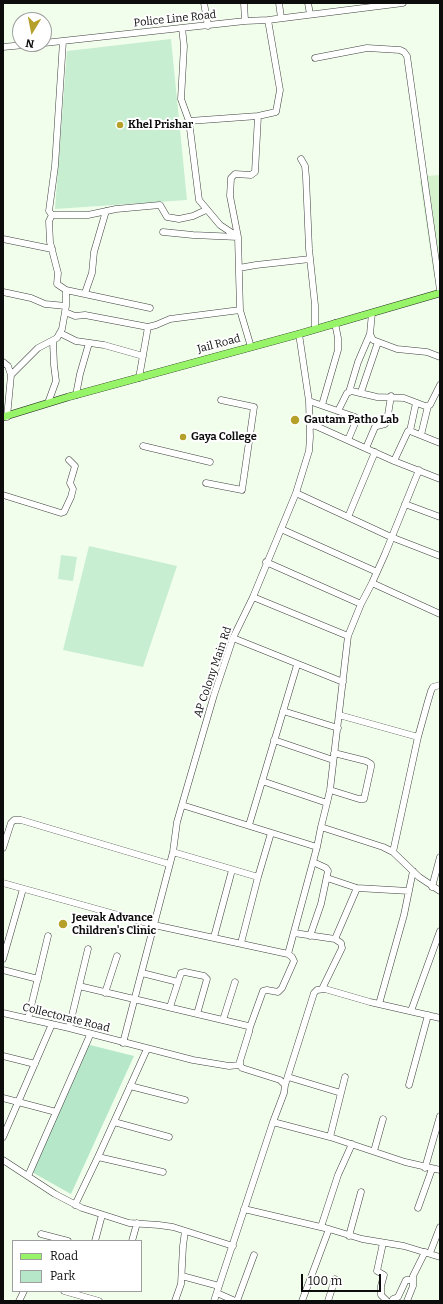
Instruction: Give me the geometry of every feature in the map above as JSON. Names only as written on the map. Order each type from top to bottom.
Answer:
[{"type":"main road","name":"Jail Road","points":[[5,417],[76,395],[299,334],[440,293]]},
{"type":"street","points":[[204,3],[208,26]]},
{"type":"street","points":[[244,3],[245,21]]},
{"type":"street","points":[[279,3],[281,18]]},
{"type":"street","points":[[308,3],[310,14]]},
{"type":"street","name":"Police Line Road","points":[[52,42],[245,21],[268,20],[402,3]]},
{"type":"street","points":[[188,122],[258,116],[276,112],[280,90],[268,20]]},
{"type":"street","points":[[182,28],[184,46],[180,99],[188,122],[199,200],[220,225],[238,237]]},
{"type":"street","points":[[52,215],[49,211],[55,166],[63,41]]},
{"type":"street","points":[[315,58],[367,48],[400,50],[407,56],[440,290]]},
{"type":"street","points":[[251,347],[240,310],[238,237],[230,196],[231,178],[235,174],[251,175],[254,172],[258,116]]},
{"type":"street","points":[[301,159],[305,166],[306,177],[310,259],[315,305],[315,329]]},
{"type":"street","points":[[52,215],[88,215],[116,209],[160,205],[167,217],[179,218],[193,216],[206,210]]},
{"type":"street","points":[[86,294],[92,273],[94,252],[106,211]]},
{"type":"street","points":[[52,215],[49,221],[52,249],[58,273],[57,284],[66,290],[150,308]]},
{"type":"street","points":[[163,232],[238,237]]},
{"type":"street","points":[[3,239],[52,249]]},
{"type":"street","points":[[239,268],[310,259]]},
{"type":"street","points":[[11,374],[38,348],[53,341],[60,334],[66,309],[66,290]]},
{"type":"street","points":[[3,292],[31,298],[45,304],[66,309],[75,316],[85,315],[148,327],[156,326],[170,320],[240,310]]},
{"type":"street","points":[[338,411],[345,395],[349,392],[358,362],[370,334],[372,313]]},
{"type":"street","points":[[322,405],[338,350],[338,338],[335,323]]},
{"type":"street","points":[[139,378],[148,327]]},
{"type":"street","points":[[60,334],[76,341],[104,345],[143,356]]},
{"type":"street","name":"AP Colony Main Rd","points":[[123,1043],[173,852],[177,822],[214,695],[233,638],[253,597],[266,562],[296,493],[309,451],[309,402],[299,334]]},
{"type":"street","points":[[370,334],[373,340],[378,342],[402,350],[427,352],[440,358]]},
{"type":"street","points":[[48,403],[56,380],[53,341]]},
{"type":"street","points":[[360,393],[378,342]]},
{"type":"street","points":[[76,395],[80,374],[89,343]]},
{"type":"street","points":[[3,362],[8,366],[11,374],[5,417]]},
{"type":"street","points":[[421,435],[428,406],[440,385]]},
{"type":"street","points":[[349,392],[404,398],[428,406]]},
{"type":"street","points":[[366,448],[375,427],[385,424],[387,421],[391,396]]},
{"type":"street","points":[[206,483],[242,490],[254,407],[220,400]]},
{"type":"street","points":[[309,402],[322,405],[356,418],[348,440]]},
{"type":"street","points":[[394,461],[407,432],[410,430],[416,403]]},
{"type":"street","points":[[310,425],[316,426],[394,461],[440,479]]},
{"type":"street","points":[[410,430],[440,443]]},
{"type":"street","points":[[143,446],[210,462]]},
{"type":"street","points":[[348,517],[375,452]]},
{"type":"street","points":[[3,495],[61,513],[64,512],[73,489],[70,483],[75,466],[69,460]]},
{"type":"street","points":[[288,954],[317,847],[330,790],[344,682],[348,636],[361,604],[372,584],[419,470]]},
{"type":"street","points":[[296,493],[391,537],[440,556]]},
{"type":"street","points":[[405,504],[440,517]]},
{"type":"street","points":[[281,529],[377,572]]},
{"type":"street","points":[[266,562],[361,604]]},
{"type":"street","points":[[372,584],[440,614]]},
{"type":"street","points":[[253,597],[348,636]]},
{"type":"street","points":[[233,638],[297,665],[344,682]]},
{"type":"street","points":[[249,825],[297,665]]},
{"type":"street","points":[[393,852],[418,738],[431,691],[433,687],[440,685]]},
{"type":"street","points":[[283,711],[338,728]]},
{"type":"street","points":[[340,715],[418,738]]},
{"type":"street","points":[[274,740],[334,756],[366,761],[371,764],[364,799],[359,799],[330,790]]},
{"type":"street","points":[[262,781],[327,803]]},
{"type":"street","points":[[182,806],[249,825],[317,847]]},
{"type":"street","points":[[3,848],[11,823],[14,820],[21,820],[169,864]]},
{"type":"street","points":[[321,828],[383,847],[393,852],[413,872],[440,891]]},
{"type":"street","points":[[242,943],[258,877],[272,833]]},
{"type":"street","points":[[173,852],[258,877]]},
{"type":"street","points":[[432,886],[440,857]]},
{"type":"street","points":[[310,936],[319,910],[328,871],[326,868],[313,862]]},
{"type":"street","points":[[214,937],[232,870]]},
{"type":"street","points":[[379,1004],[394,953],[413,872]]},
{"type":"street","points":[[327,878],[357,888],[409,892]]},
{"type":"street","points":[[3,882],[23,889],[154,925],[288,954],[294,961],[282,988],[278,992],[267,990],[263,991],[240,1061],[242,1068],[280,1080],[285,1085]]},
{"type":"street","points":[[335,939],[357,888]]},
{"type":"street","points":[[3,959],[23,889]]},
{"type":"street","points":[[411,1011],[440,931]]},
{"type":"street","points":[[294,933],[335,939],[341,943],[342,948],[322,989]]},
{"type":"street","points":[[28,1019],[48,936]]},
{"type":"street","points":[[69,1028],[88,949]]},
{"type":"street","points":[[105,993],[117,956]]},
{"type":"street","points":[[3,970],[38,979]]},
{"type":"street","points":[[170,1007],[180,975],[183,972],[207,978],[197,1014]]},
{"type":"street","points":[[142,973],[178,982]]},
{"type":"street","points":[[223,1020],[235,982]]},
{"type":"street","points":[[79,986],[244,1024],[250,1027]]},
{"type":"street","points":[[214,1301],[284,1093],[285,1085],[314,994],[317,990],[322,989],[440,1018]]},
{"type":"street","name":"Collectorate Road","points":[[3,1013],[213,1064],[229,1066],[240,1065]]},
{"type":"street","points":[[409,1085],[428,1015]]},
{"type":"street","points":[[3,1137],[52,1024]]},
{"type":"street","points":[[28,1176],[90,1035]]},
{"type":"street","points":[[75,1204],[147,1049]]},
{"type":"street","points":[[3,1056],[35,1064]]},
{"type":"street","points":[[288,1077],[341,1093]]},
{"type":"street","points":[[330,1137],[345,1077]]},
{"type":"street","points":[[130,1086],[185,1100]]},
{"type":"street","points":[[3,1098],[56,1112]]},
{"type":"street","points":[[425,1168],[440,1116]]},
{"type":"street","points":[[374,1151],[383,1119]]},
{"type":"street","points":[[114,1122],[170,1136]]},
{"type":"street","points":[[273,1122],[330,1137],[425,1168],[440,1170]]},
{"type":"street","points":[[321,1227],[338,1175],[352,1144]]},
{"type":"street","points":[[98,1156],[163,1172]]},
{"type":"street","points":[[3,1160],[55,1194],[102,1215],[129,1223],[159,1225],[186,1231],[233,1246]]},
{"type":"street","points":[[418,1208],[432,1169]]},
{"type":"street","points":[[349,1236],[361,1192]]},
{"type":"street","points":[[244,1209],[329,1229],[349,1236],[404,1246],[428,1252],[440,1257]]},
{"type":"street","points":[[95,1240],[102,1215]]},
{"type":"street","points":[[132,1240],[136,1224]]},
{"type":"street","points":[[407,1301],[413,1286],[412,1280],[415,1272],[428,1252],[440,1227]]},
{"type":"street","points":[[302,1301],[329,1229]]},
{"type":"street","points":[[175,1301],[182,1276],[183,1246],[186,1231]]},
{"type":"street","points":[[41,1234],[64,1240]]},
{"type":"street","points":[[383,1243],[377,1271],[378,1273],[384,1275],[381,1290],[382,1295],[388,1301]]},
{"type":"street","points":[[217,1293],[236,1301],[254,1256]]},
{"type":"street","points":[[182,1276],[220,1286]]},
{"type":"street","points":[[328,1301],[335,1280]]},
{"type":"street","points":[[392,1301],[398,1297],[406,1280],[412,1280]]},
{"type":"street","points":[[19,1301],[24,1292]]},
{"type":"street","points":[[67,1292],[86,1299],[99,1301]]},
{"type":"green space","name":"Khel Prishar","points":[[171,39],[187,200],[55,209],[67,51]]},
{"type":"green space","points":[[440,175],[440,275],[434,276],[420,181],[425,176]]},
{"type":"green space","points":[[89,546],[177,566],[143,667],[63,650]]},
{"type":"green space","points":[[61,555],[77,557],[73,581],[58,579]]},
{"type":"green space","points":[[86,1044],[134,1056],[71,1194],[30,1171]]},
{"type":"place","name":"Khel Prishar","points":[[120,125]]},
{"type":"place","name":"Gautam Patho Lab","points":[[295,420]]},
{"type":"place","name":"Gaya College","points":[[183,437]]},
{"type":"place","name":"Jeevak Advance Children's Clinic","points":[[63,924]]}]
